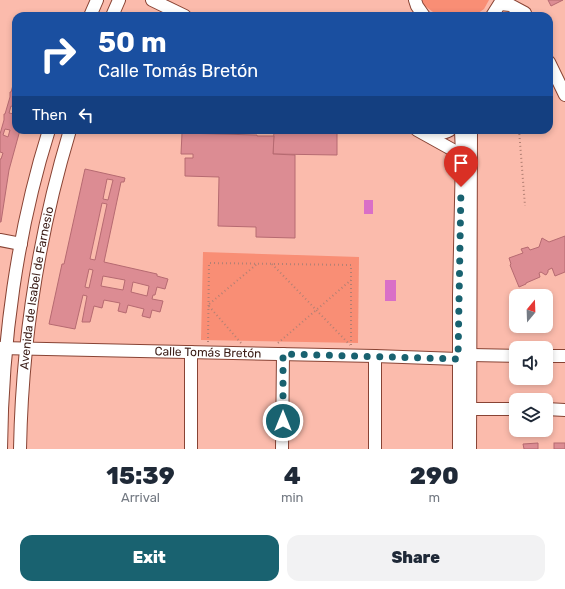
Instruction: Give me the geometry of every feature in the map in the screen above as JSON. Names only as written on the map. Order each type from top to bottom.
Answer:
[{"type":"street","points":[[92,12],[97,0]]},
{"type":"street","points":[[114,12],[119,0]]},
{"type":"street","points":[[152,0],[177,12]]},
{"type":"street","points":[[415,0],[421,12]]},
{"type":"street","points":[[518,0],[525,12]]},
{"type":"street","points":[[495,12],[501,2],[522,12]]},
{"type":"street","points":[[553,70],[565,95]]},
{"type":"street","name":"Avenida de Isabel de Farnesio","points":[[1,449],[3,348],[30,204],[48,134]]},
{"type":"street","name":"Avenida de Isabel de Farnesio","points":[[20,449],[23,375],[29,322],[50,207],[69,134]]},
{"type":"street","points":[[424,134],[462,155]]},
{"type":"street","points":[[461,134],[465,308],[471,355],[470,449]]},
{"type":"street","points":[[459,449],[458,359],[465,308],[471,134]]},
{"type":"street","points":[[0,240],[22,244]]},
{"type":"street","name":"Calle Tomás Bretón","points":[[3,348],[191,352],[280,349],[376,356],[458,359]]},
{"type":"street","points":[[280,349],[282,449]]},
{"type":"street","points":[[191,352],[191,449]]},
{"type":"street","points":[[471,355],[509,356]]},
{"type":"street","points":[[375,449],[376,356]]},
{"type":"street","points":[[553,356],[565,356]]},
{"type":"street","points":[[470,409],[509,409]]},
{"type":"street","points":[[553,409],[565,410]]},
{"type":"path","points":[[519,134],[525,206]]},
{"type":"path","points":[[208,343],[209,263],[352,265],[351,346],[272,264]]},
{"type":"path","points":[[208,305],[258,264]]},
{"type":"path","points":[[280,349],[316,310],[351,280]]},
{"type":"path","points":[[208,305],[241,344]]},
{"type":"shaded area","points":[[422,0],[489,0],[484,9],[480,12],[433,12],[424,5]]},
{"type":"shaded area","points":[[364,200],[373,200],[373,214],[364,214]]},
{"type":"shaded area","points":[[203,252],[359,257],[358,343],[201,340]]},
{"type":"shaded area","points":[[385,280],[396,280],[396,301],[385,301]]},
{"type":"building","points":[[548,0],[563,0],[551,6]]},
{"type":"building","points":[[12,89],[12,106],[9,113],[12,114],[12,134],[19,134],[9,170],[0,222],[0,159],[3,153],[0,152],[0,134]],"holes":[[[5,129],[10,130],[8,137],[3,135]]]},
{"type":"building","points":[[182,134],[274,136],[273,154],[295,155],[295,238],[256,237],[256,227],[218,226],[219,177],[185,176],[185,158],[193,158],[193,154],[181,154]]},
{"type":"building","points":[[274,134],[337,134],[337,155],[273,154]]},
{"type":"building","points":[[85,169],[125,178],[124,182],[121,182],[104,262],[157,274],[157,276],[168,279],[165,289],[157,287],[155,295],[153,295],[152,299],[163,301],[160,312],[152,310],[150,318],[142,316],[144,309],[128,305],[126,313],[118,311],[120,303],[104,300],[102,308],[94,306],[90,322],[82,322],[87,296],[83,295],[75,329],[49,324],[62,264],[64,264]],"holes":[[[107,179],[113,180],[108,200],[103,199]],[[102,203],[107,204],[95,260],[90,259]],[[89,269],[93,270],[89,288],[85,287]],[[103,276],[125,280],[123,290],[101,286]],[[133,282],[149,286],[147,296],[131,292]]]},
{"type":"building","points":[[565,236],[565,272],[555,276],[552,268],[548,270],[546,275],[541,272],[539,273],[540,277],[519,287],[510,265],[509,258],[523,253],[521,249],[528,247],[530,250],[539,247],[542,238],[549,242]]},
{"type":"building","points":[[538,443],[538,449],[524,449],[523,444]]},
{"type":"building","points":[[554,443],[565,443],[565,449],[554,449]]},
{"type":"route","points":[[283,421],[283,354],[458,359],[461,187]]}]
